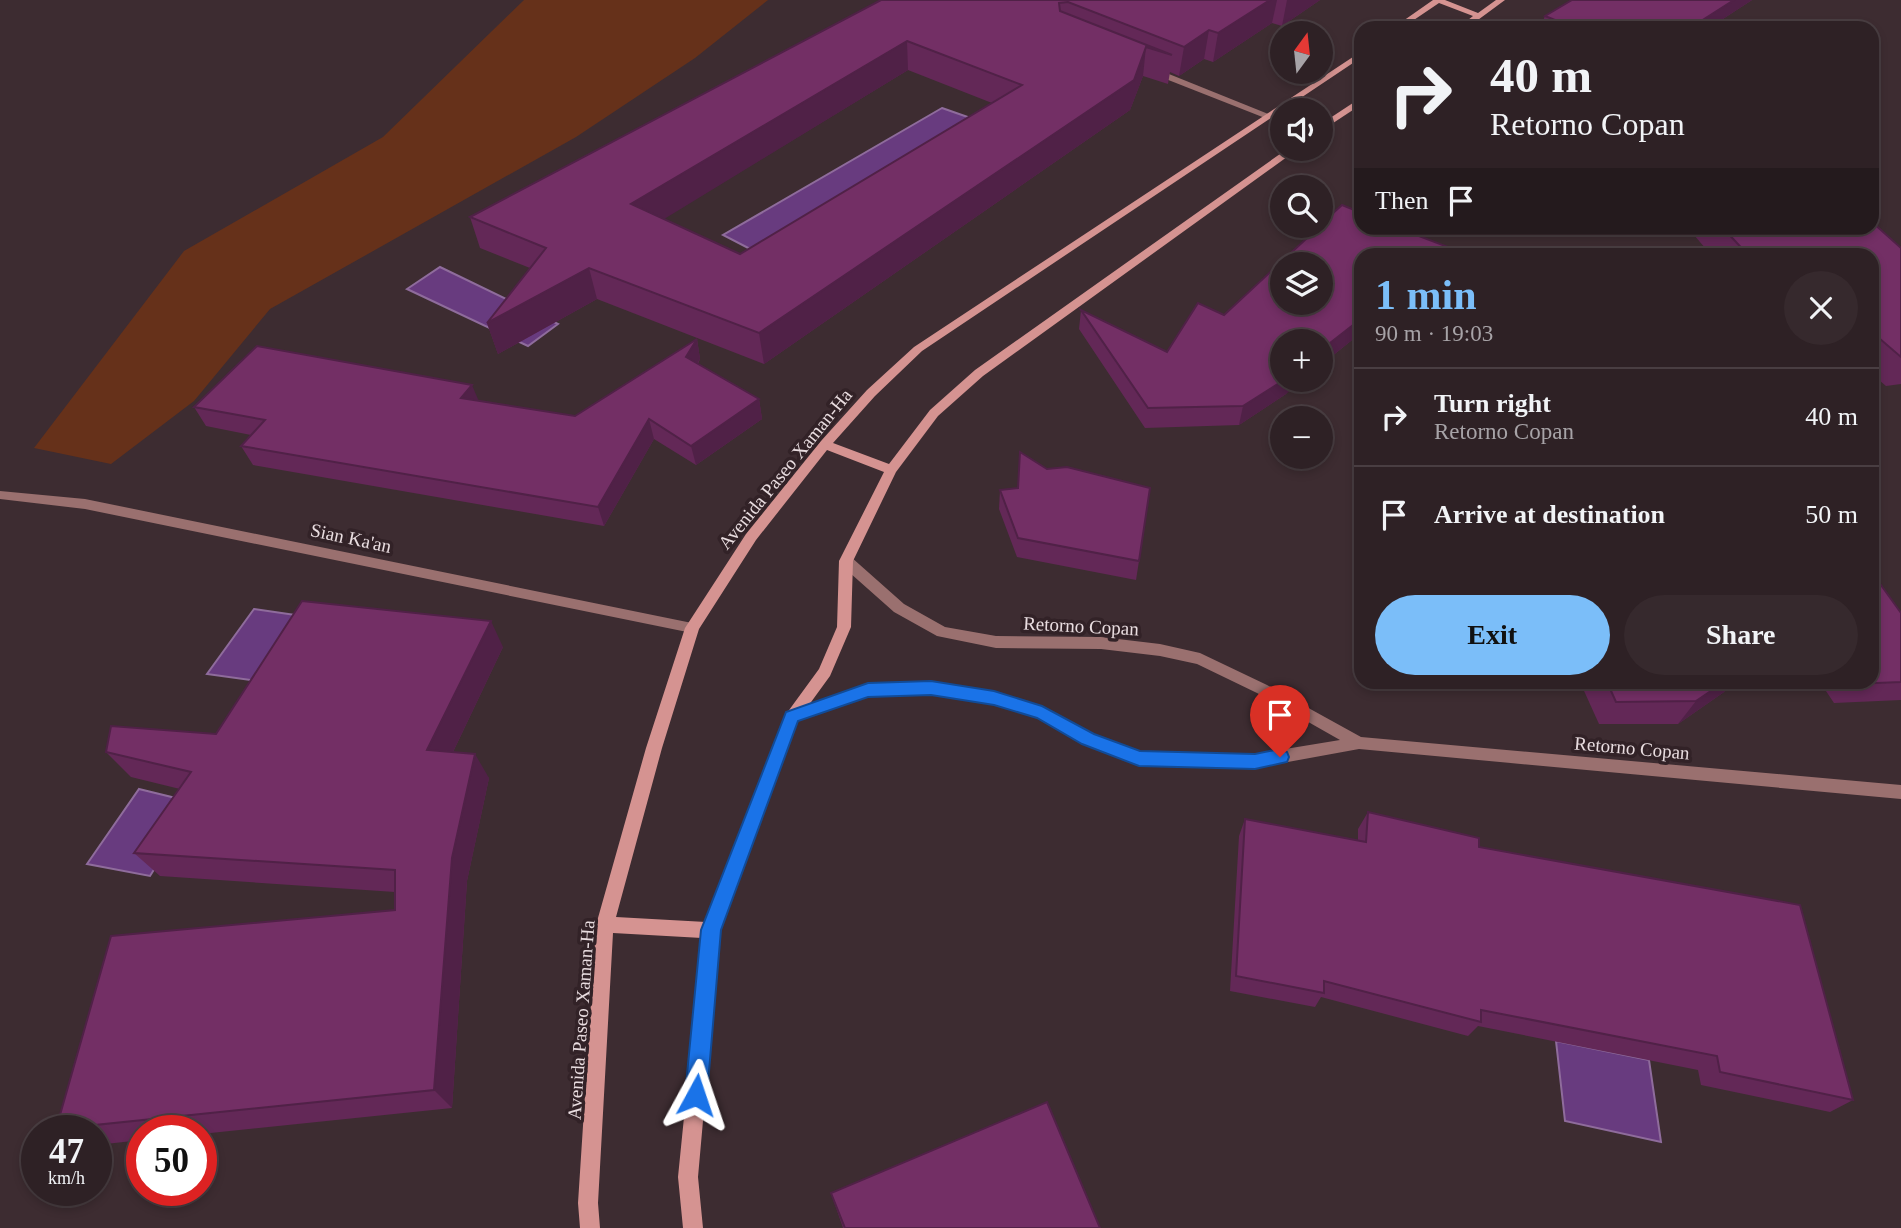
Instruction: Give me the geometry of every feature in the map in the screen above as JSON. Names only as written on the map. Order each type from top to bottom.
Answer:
[{"type":"main road","points":[[1408,21],[1438,0],[1479,16]]},
{"type":"main road","points":[[1472,21],[1501,0]]},
{"type":"main road","name":"Avenida Paseo Xaman-Ha","points":[[590,1228],[588,1203],[605,925],[654,748],[692,628],[751,537],[825,444],[871,393],[918,349],[1354,58]]},
{"type":"main road","points":[[1333,120],[1354,105]]},
{"type":"main road","points":[[693,1228],[688,1177],[711,930],[792,717],[825,671],[845,627],[846,561],[891,470],[934,413],[979,373],[1276,161]]},
{"type":"main road","points":[[825,444],[891,470]]},
{"type":"main road","points":[[605,925],[711,930]]},
{"type":"street","points":[[1136,64],[1268,116]]},
{"type":"street","name":"Sian Ka'an","points":[[0,495],[85,504],[692,628]]},
{"type":"street","name":"Retorno Copan","points":[[846,561],[898,608],[942,632],[996,642],[1101,643],[1160,650],[1200,659],[1262,689],[1359,743]]},
{"type":"street","name":"Retorno Copan","points":[[792,717],[868,690],[931,688],[994,698],[1042,713],[1088,739],[1139,759],[1255,761],[1359,743],[1901,792]]},
{"type":"shaded area","points":[[524,0],[768,0],[695,58],[576,137],[270,309],[194,401],[111,464],[34,448],[184,251],[383,137]]},
{"type":"shaded area","points":[[942,108],[982,122],[756,252],[723,235]]},
{"type":"shaded area","points":[[440,267],[558,324],[528,346],[407,289]]},
{"type":"shaded area","points":[[254,609],[316,618],[272,683],[207,674]]},
{"type":"shaded area","points":[[139,789],[196,803],[150,876],[87,864]]},
{"type":"shaded area","points":[[1556,1041],[1649,1060],[1661,1142],[1565,1121]]},
{"type":"building","points":[[881,0],[1270,0],[1218,33],[1209,30],[1184,47],[1068,2],[1059,3],[1060,11],[1172,55],[1146,47],[1134,80],[759,333],[589,268],[487,323],[546,248],[470,217]],"holes":[[[907,41],[1022,85],[740,254],[631,204]]]},
{"type":"building","points":[[1572,0],[1734,0],[1701,21],[1553,21],[1545,16]]},
{"type":"building","points":[[1342,205],[1354,210],[1354,235],[1416,235],[1448,247],[1354,248],[1354,324],[1333,341],[1333,329],[1270,329],[1270,389],[1243,406],[1148,408],[1081,310],[1167,352],[1198,303],[1224,315],[1270,272],[1270,315],[1333,315],[1333,252],[1292,252],[1307,238],[1333,238],[1333,213]]},
{"type":"building","points":[[1879,228],[1901,248],[1901,357],[1879,338],[1879,248],[1742,248],[1730,235],[1879,235]]},
{"type":"building","points":[[697,339],[686,357],[759,399],[691,446],[649,419],[598,507],[241,446],[265,420],[194,407],[257,346],[472,385],[461,398],[575,416]]},
{"type":"building","points":[[1020,452],[1047,469],[1067,467],[1150,488],[1139,561],[1018,538],[1000,490],[1018,488]]},
{"type":"building","points":[[1879,582],[1901,613],[1901,682],[1879,683]]},
{"type":"building","points":[[302,601],[491,621],[427,750],[475,754],[452,858],[434,1090],[192,1115],[126,1115],[126,1122],[112,1123],[112,1115],[60,1115],[111,936],[395,910],[395,870],[134,853],[191,772],[106,752],[111,726],[216,734]]},
{"type":"building","points":[[1610,689],[1714,689],[1696,701],[1616,702]]},
{"type":"building","points":[[1368,812],[1479,838],[1479,847],[1800,905],[1853,1100],[1720,1072],[1717,1056],[1481,1010],[1481,1022],[1324,981],[1324,993],[1236,976],[1245,819],[1366,842]]},
{"type":"building","points":[[1047,1102],[1100,1228],[845,1228],[831,1193]]},
{"type":"route","points":[[696,1095],[711,930],[792,717],[868,690],[931,688],[994,698],[1042,713],[1088,739],[1139,759],[1195,762],[1255,761],[1280,757]]}]
